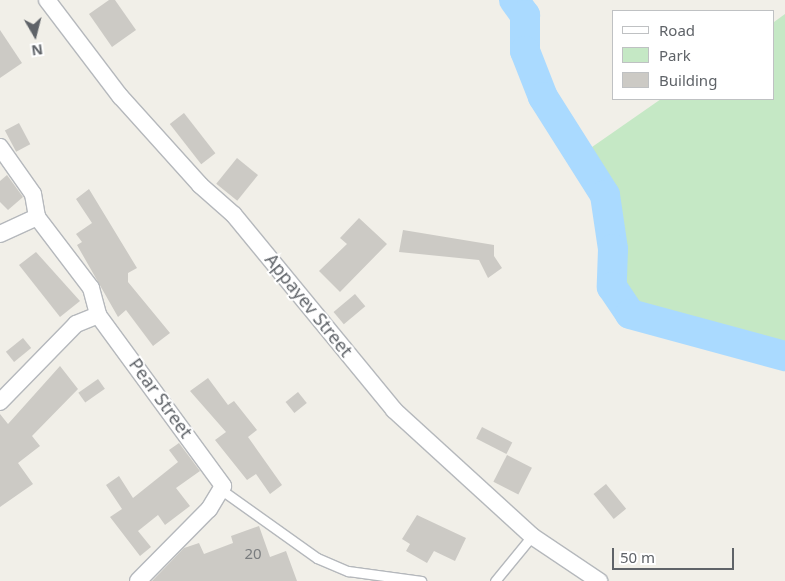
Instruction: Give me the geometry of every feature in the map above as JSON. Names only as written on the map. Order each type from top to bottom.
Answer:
[{"type":"street","name":"Appayev Street","points":[[47,0],[120,96],[200,185],[234,215],[394,410],[532,536],[599,581]]},
{"type":"street","points":[[0,147],[33,194],[37,217],[91,288],[98,315],[76,324],[0,402]]},
{"type":"street","points":[[0,234],[37,217]]},
{"type":"street","name":"Pear Street","points":[[98,315],[207,460],[223,491]]},
{"type":"street","points":[[138,581],[223,491]]},
{"type":"lane","points":[[223,491],[323,561],[365,574],[421,581]]},
{"type":"lane","points":[[495,581],[532,536]]},
{"type":"green space","points":[[785,14],[785,356],[630,314],[612,287],[613,249],[605,195],[582,154],[660,100],[775,100],[775,21]]},
{"type":"building","points":[[109,0],[115,0],[136,30],[112,47],[89,14]]},
{"type":"building","points":[[0,30],[22,63],[0,78]]},
{"type":"building","points":[[184,113],[215,153],[201,164],[170,124]]},
{"type":"building","points":[[19,123],[30,144],[16,152],[5,131]]},
{"type":"building","points":[[237,158],[258,175],[237,201],[216,184]]},
{"type":"building","points":[[7,175],[23,197],[8,210],[0,202],[0,181]]},
{"type":"building","points":[[89,189],[137,268],[128,273],[128,282],[170,333],[153,346],[126,310],[118,317],[77,245],[82,242],[76,234],[92,223],[76,199]]},
{"type":"building","points":[[359,218],[387,244],[340,292],[319,271],[347,244],[340,238]]},
{"type":"building","points":[[403,230],[494,245],[494,256],[502,268],[488,278],[479,260],[399,252]]},
{"type":"building","points":[[36,252],[80,301],[60,317],[19,265]]},
{"type":"building","points":[[355,294],[365,306],[344,324],[334,312]]},
{"type":"building","points":[[23,338],[31,348],[14,362],[6,352]]},
{"type":"building","points":[[60,366],[78,389],[32,436],[40,446],[18,463],[33,484],[0,507],[0,414],[8,424]]},
{"type":"building","points":[[208,378],[228,405],[234,401],[257,430],[248,437],[282,485],[270,494],[256,474],[247,480],[215,440],[226,432],[190,391]]},
{"type":"building","points":[[98,379],[105,389],[85,403],[78,393]]},
{"type":"building","points":[[298,392],[307,403],[294,413],[286,402]]},
{"type":"building","points":[[482,427],[512,442],[506,454],[476,439]]},
{"type":"building","points":[[179,443],[200,471],[176,488],[190,506],[165,525],[158,515],[138,531],[151,547],[140,556],[110,517],[122,509],[106,485],[119,476],[133,498],[178,462],[169,450]]},
{"type":"building","points":[[507,455],[532,468],[518,494],[493,482]]},
{"type":"building","points":[[606,484],[626,509],[614,519],[594,494]]},
{"type":"building","points":[[417,515],[466,538],[455,561],[434,551],[427,563],[406,551],[410,544],[402,539]]},
{"type":"building","points":[[259,526],[270,557],[286,551],[297,581],[152,581],[184,548],[199,543],[204,554],[233,543],[231,536]]},
{"type":"waterway","points":[[514,0],[525,15],[525,51],[543,97],[605,195],[613,249],[612,287],[630,314],[785,356]]}]
